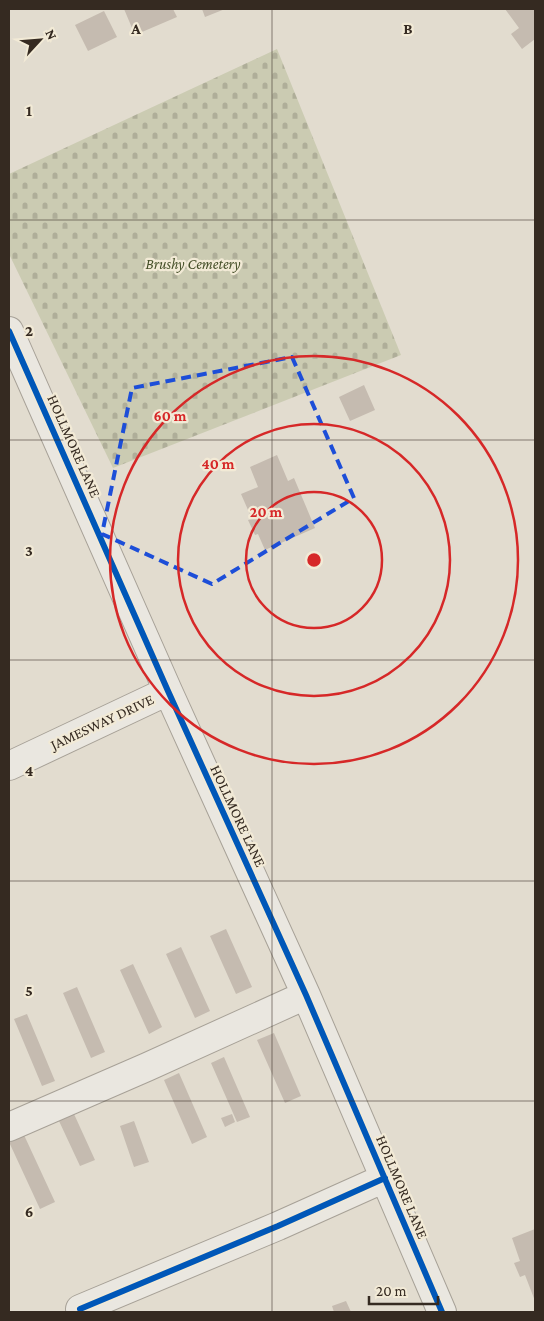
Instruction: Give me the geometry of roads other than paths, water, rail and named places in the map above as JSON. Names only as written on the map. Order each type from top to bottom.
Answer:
[{"type":"street","name":"HOLLMORE LANE","points":[[9,331],[168,691],[306,995],[442,1312]]},
{"type":"street","name":"JAMESWAY DRIVE","points":[[9,766],[168,691]]},
{"type":"street","points":[[9,1127],[306,995]]},
{"type":"street","points":[[80,1310],[269,1230],[385,1178]]},
{"type":"park label","name":"Brushy Cemetery","points":[[193,264]]}]
